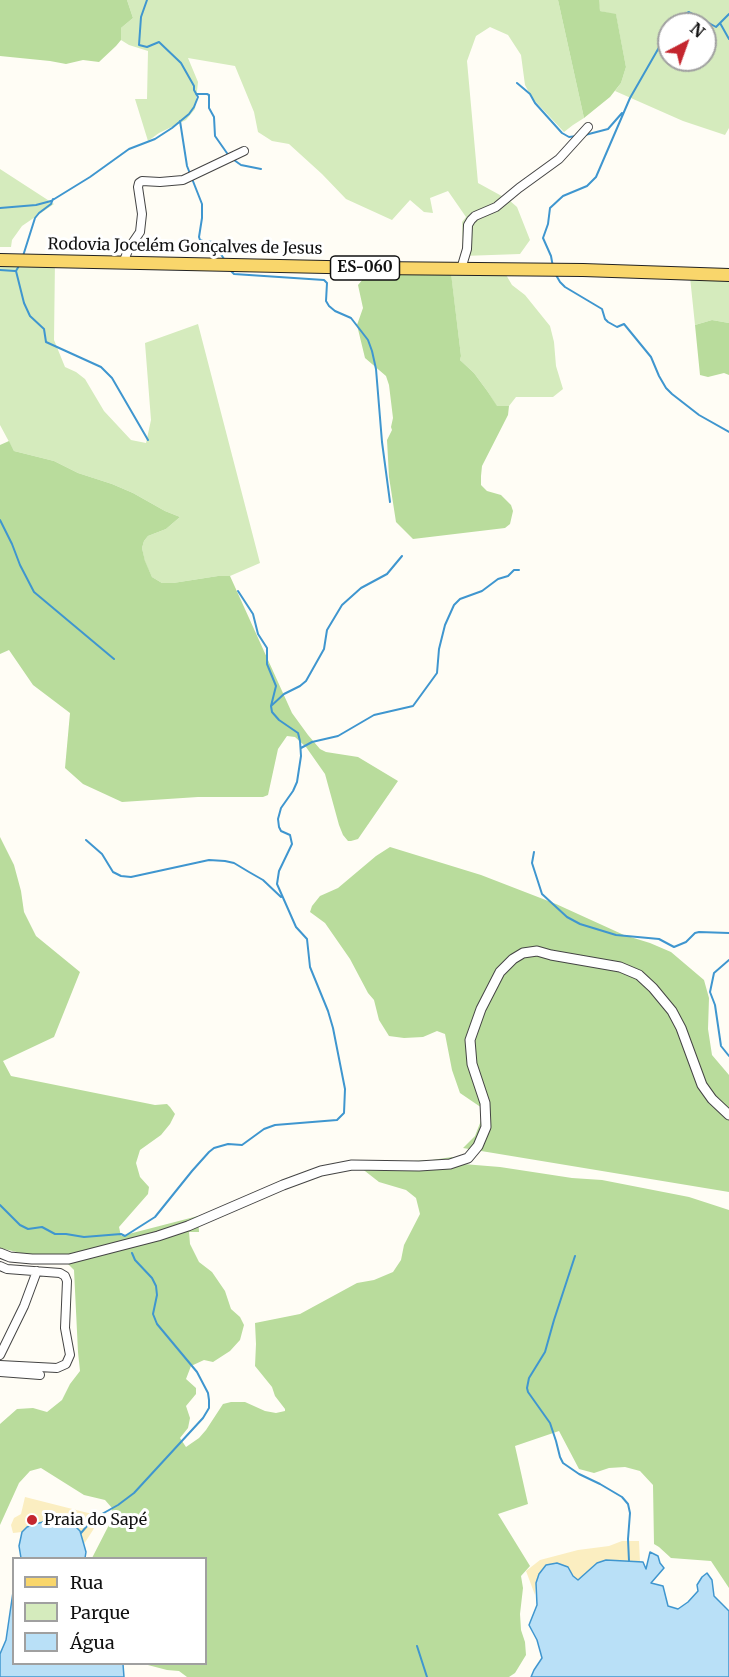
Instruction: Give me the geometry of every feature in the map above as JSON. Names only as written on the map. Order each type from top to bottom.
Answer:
[{"type":"main road","name":"Rodovia Jocelém Gonçalves de Jesus","points":[[0,260],[583,270],[729,275]]},
{"type":"street","points":[[461,269],[467,249],[468,225],[471,220],[496,207],[559,159],[588,127]]},
{"type":"street","points":[[123,263],[129,248],[140,232],[142,214],[139,183],[183,180],[244,151]]},
{"type":"street","points":[[0,1253],[10,1257],[32,1259],[69,1259],[188,1226],[321,1171],[352,1164],[419,1166],[450,1164],[468,1158],[478,1146],[486,1127],[485,1103],[472,1064],[470,1040],[481,1009],[500,972],[523,953],[537,951],[620,967],[639,975],[672,1011],[681,1028],[702,1085],[712,1100],[729,1115]]},
{"type":"street","points":[[0,1266],[7,1269],[60,1273],[66,1278],[65,1321],[70,1358],[64,1366],[57,1368],[0,1365]]},
{"type":"street","points":[[0,1355],[24,1306],[37,1271]]},
{"type":"street","points":[[0,1372],[40,1375]]},
{"type":"green space","points":[[0,0],[127,0],[133,18],[121,28],[121,40],[99,62],[83,60],[66,64],[0,56]]},
{"type":"green space","points":[[127,0],[558,0],[584,118],[564,132],[532,98],[525,85],[521,55],[508,35],[490,27],[476,36],[467,61],[478,183],[517,207],[530,240],[520,254],[463,256],[462,222],[466,217],[448,191],[430,198],[433,213],[424,212],[410,200],[392,220],[346,199],[289,144],[272,141],[258,132],[254,112],[235,66],[188,58],[198,82],[195,109],[186,120],[148,141],[135,99],[147,99],[148,51],[121,40],[121,28],[133,18]]},
{"type":"green space","points":[[558,0],[599,0],[600,11],[616,14],[626,67],[621,83],[610,97],[584,118]]},
{"type":"green space","points":[[598,0],[729,0],[729,128],[725,135],[683,121],[615,91],[621,83],[626,67],[616,15],[600,11]]},
{"type":"green space","points":[[0,169],[54,204],[22,226],[12,240],[11,247],[0,247]]},
{"type":"green space","points":[[0,259],[55,260],[54,340],[65,367],[85,379],[104,411],[131,440],[146,443],[151,420],[145,343],[198,324],[260,563],[230,576],[162,583],[152,577],[142,548],[148,536],[166,529],[180,517],[112,484],[78,473],[54,461],[14,451],[0,425]]},
{"type":"green space","points":[[369,272],[451,273],[460,360],[474,373],[497,406],[509,406],[508,415],[482,466],[481,476],[481,485],[487,491],[501,495],[511,505],[513,511],[510,524],[505,528],[413,539],[396,522],[389,477],[387,440],[392,430],[393,418],[389,385],[386,376],[365,358],[357,325],[363,308],[358,285]]},
{"type":"green space","points":[[505,273],[512,285],[525,295],[550,326],[556,366],[563,389],[553,397],[516,397],[509,406],[497,407],[474,373],[460,360],[451,274]]},
{"type":"green space","points":[[690,277],[729,278],[729,323],[712,320],[695,325]]},
{"type":"green space","points":[[712,320],[729,323],[729,375],[724,373],[708,377],[700,375],[695,325]]},
{"type":"green space","points":[[9,441],[14,451],[54,461],[78,473],[112,484],[180,517],[166,529],[148,536],[144,541],[142,548],[152,577],[162,583],[173,583],[230,576],[292,713],[308,735],[320,749],[358,757],[398,781],[358,839],[348,841],[343,835],[325,774],[306,747],[295,737],[287,736],[278,749],[268,795],[263,797],[198,797],[122,802],[83,784],[65,768],[70,713],[33,685],[9,650],[0,654],[0,445]]},
{"type":"green space","points":[[0,837],[14,865],[24,912],[36,936],[80,972],[54,1037],[3,1061],[11,1076],[155,1105],[167,1104],[170,1107],[175,1114],[170,1124],[161,1135],[140,1150],[136,1163],[140,1177],[149,1187],[148,1194],[119,1227],[121,1236],[198,1216],[199,1232],[189,1232],[190,1244],[199,1262],[212,1272],[225,1291],[231,1309],[240,1317],[244,1325],[240,1340],[230,1351],[213,1362],[204,1360],[191,1366],[186,1379],[196,1388],[196,1394],[186,1406],[190,1418],[188,1428],[180,1438],[186,1447],[206,1430],[223,1404],[245,1402],[265,1411],[276,1413],[285,1411],[272,1387],[255,1366],[255,1323],[300,1314],[357,1283],[374,1280],[393,1272],[401,1260],[404,1245],[420,1214],[416,1198],[406,1190],[379,1182],[356,1164],[452,1157],[463,1164],[602,1180],[689,1197],[729,1210],[729,1588],[711,1561],[671,1558],[654,1544],[653,1485],[640,1471],[625,1467],[609,1468],[594,1473],[579,1469],[559,1431],[515,1446],[528,1504],[498,1514],[530,1566],[521,1576],[523,1588],[521,1630],[526,1655],[515,1673],[509,1677],[187,1677],[179,1671],[148,1665],[207,1665],[207,1557],[93,1557],[111,1521],[112,1508],[105,1500],[84,1495],[41,1468],[30,1471],[19,1483],[0,1525],[0,1424],[17,1409],[33,1408],[47,1412],[62,1400],[80,1371],[74,1270],[58,1254],[25,1254],[0,1248]]},
{"type":"green space","points":[[390,847],[481,875],[556,904],[624,935],[650,943],[671,952],[704,980],[709,998],[708,1029],[712,1055],[729,1075],[729,1192],[463,1148],[475,1136],[482,1118],[482,1108],[460,1093],[452,1070],[445,1034],[437,1031],[423,1037],[389,1036],[379,1020],[374,1000],[350,959],[325,923],[310,912],[320,896],[338,888]]},
{"type":"sand","name":"Praia do Sapé","points":[[25,1497],[100,1516],[84,1544],[80,1531],[27,1527],[22,1532],[13,1533],[11,1525],[14,1518],[21,1514]]},
{"type":"sand","points":[[622,1541],[639,1541],[640,1562],[606,1560],[597,1563],[578,1580],[573,1576],[536,1583],[535,1595],[526,1571],[540,1560],[578,1550],[609,1546]]},
{"type":"water","points":[[55,1519],[71,1522],[80,1531],[85,1557],[21,1557],[19,1546],[22,1532],[35,1524]]},
{"type":"water","points":[[650,1552],[658,1556],[664,1568],[651,1583],[663,1586],[668,1606],[678,1609],[688,1602],[698,1591],[697,1585],[707,1573],[712,1580],[714,1596],[729,1611],[729,1677],[531,1677],[542,1658],[537,1640],[529,1625],[537,1605],[536,1583],[546,1565],[557,1563],[568,1567],[578,1580],[597,1563],[606,1560],[643,1562],[646,1569]]},
{"type":"water","points":[[12,1599],[12,1665],[123,1665],[124,1677],[0,1677],[0,1654],[6,1640]]},
{"type":"waterway","points":[[0,208],[36,205],[51,201],[129,149],[155,139],[172,128],[194,107],[198,97],[181,63],[159,42],[147,47],[139,45],[141,17],[147,0]]},
{"type":"waterway","points":[[717,26],[729,14]]},
{"type":"waterway","points":[[720,23],[729,39]]},
{"type":"waterway","points":[[553,267],[543,238],[550,208],[563,196],[587,186],[596,177],[630,98],[657,51]]},
{"type":"waterway","points":[[517,83],[530,94],[535,103],[562,133],[569,137],[577,136]]},
{"type":"waterway","points":[[196,94],[209,95],[209,108],[214,117],[215,136],[229,156]]},
{"type":"waterway","points":[[585,135],[608,129],[622,113]]},
{"type":"waterway","points":[[180,121],[187,166],[202,204],[199,237],[200,240],[213,242],[224,259]]},
{"type":"waterway","points":[[234,160],[241,165],[261,169]]},
{"type":"waterway","points":[[23,256],[35,218],[51,204],[53,199]]},
{"type":"waterway","points":[[20,264],[16,271],[24,303],[30,316],[44,329],[46,342],[101,367],[112,378],[148,440]]},
{"type":"waterway","points":[[0,270],[15,271]]},
{"type":"waterway","points":[[230,270],[234,274],[324,280],[327,283],[326,301],[329,306],[351,318],[368,340],[376,369],[390,502]]},
{"type":"waterway","points":[[556,275],[565,287],[602,309],[608,322],[617,327],[624,324],[651,357],[659,376],[672,394],[699,415],[729,432]]},
{"type":"waterway","points":[[0,520],[34,592],[114,659]]},
{"type":"waterway","points":[[271,706],[284,694],[306,681],[324,649],[327,630],[342,605],[361,588],[387,574],[402,556]]},
{"type":"waterway","points":[[301,748],[312,742],[338,736],[374,715],[413,706],[437,673],[439,649],[445,625],[454,605],[460,599],[482,591],[498,579],[508,576],[514,570],[519,570]]},
{"type":"waterway","points":[[0,1205],[20,1225],[28,1229],[42,1227],[55,1234],[84,1237],[121,1234],[125,1236],[155,1217],[214,1148],[228,1144],[242,1145],[264,1129],[275,1125],[337,1120],[344,1113],[345,1089],[333,1028],[310,967],[307,939],[296,927],[277,884],[279,871],[292,844],[290,835],[281,831],[278,819],[281,808],[297,782],[301,756],[300,741],[298,733],[279,720],[272,712],[271,706],[276,686],[267,664],[267,648],[258,634],[253,614],[238,591]]},
{"type":"waterway","points":[[86,840],[102,854],[113,872],[121,876],[131,877],[209,860],[225,861],[234,863],[263,880],[281,897]]},
{"type":"waterway","points":[[534,852],[532,863],[542,894],[567,917],[580,924],[616,935],[659,939],[674,947],[686,942],[695,933],[729,933]]},
{"type":"waterway","points":[[729,960],[714,973],[710,992],[715,1005],[721,1046],[729,1056]]},
{"type":"waterway","points":[[81,1533],[93,1519],[134,1493],[203,1418],[209,1408],[208,1393],[197,1372],[157,1324],[153,1314],[157,1295],[156,1286],[132,1253]]},
{"type":"waterway","points":[[575,1256],[545,1352],[529,1378],[527,1388],[550,1423],[563,1463],[622,1497],[628,1504],[630,1513],[629,1561]]},
{"type":"waterway","points":[[417,1646],[427,1677]]},
{"type":"place","name":"Praia do Sapé","points":[[32,1520]]}]
